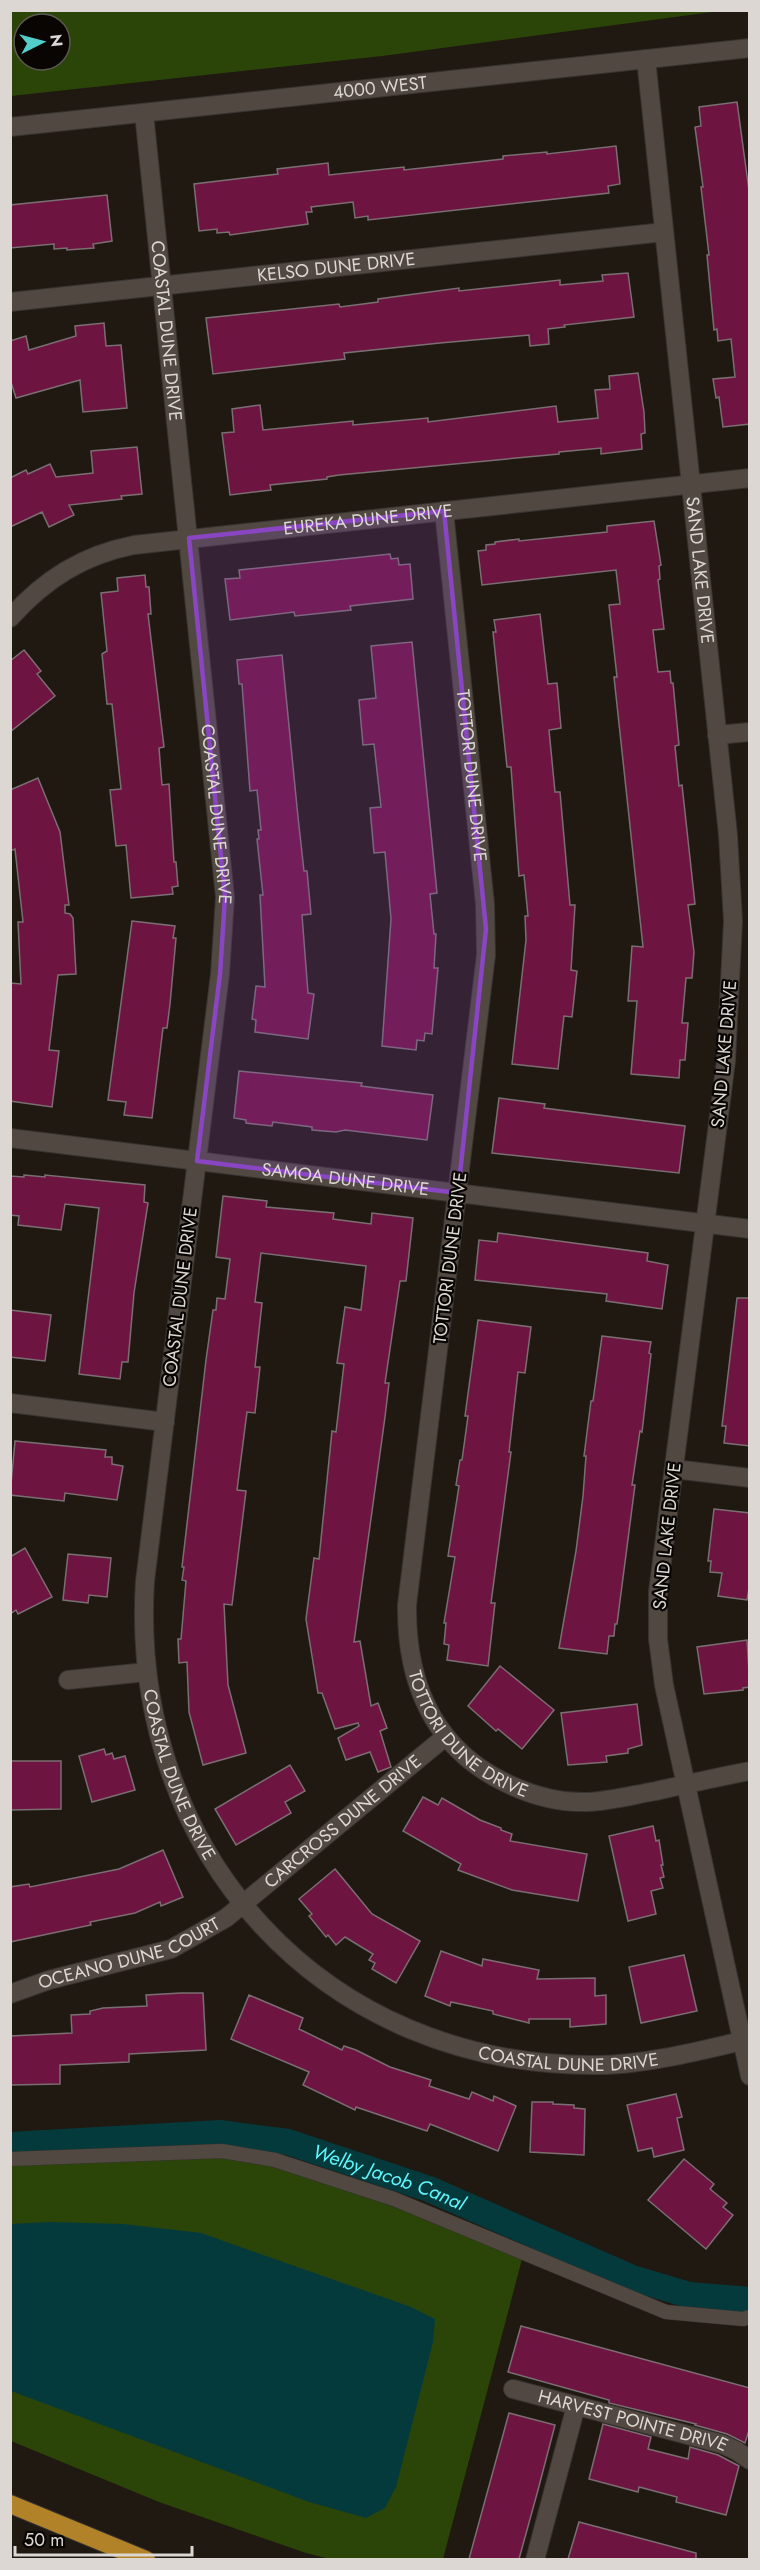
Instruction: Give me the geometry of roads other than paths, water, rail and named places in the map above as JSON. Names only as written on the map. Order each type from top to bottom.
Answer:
[{"type":"highway","points":[[10,2504],[146,2559]]},
{"type":"street","name":"4000 WEST","points":[[10,127],[750,48]]},
{"type":"street","name":"SAND LAKE DRIVE","points":[[646,59],[741,978],[726,1061],[658,1592],[658,1639],[663,1685],[746,2040],[750,2076]]},
{"type":"street","name":"COASTAL DUNE DRIVE","points":[[144,113],[225,897],[220,974],[143,1611],[146,1672],[152,1711],[174,1786],[210,1857],[242,1905],[278,1943],[317,1978],[367,2009],[420,2034],[476,2051],[536,2062],[599,2066],[664,2057],[746,2040]]},
{"type":"street","name":"KELSO DUNE DRIVE","points":[[10,302],[664,232]]},
{"type":"street","name":"EUREKA DUNE DRIVE","points":[[10,618],[53,577],[92,556],[134,544],[750,478]]},
{"type":"street","name":"TOTTORI DUNE DRIVE","points":[[444,511],[486,929],[484,981],[407,1605],[409,1652],[415,1675],[432,1718],[458,1752],[480,1768],[518,1788],[543,1797],[571,1801],[605,1801],[750,1771]]},
{"type":"street","points":[[717,735],[750,732]]},
{"type":"street","name":"SAMOA DUNE DRIVE","points":[[10,1138],[750,1229]]},
{"type":"street","points":[[10,1403],[165,1422]]},
{"type":"street","points":[[674,1469],[750,1478]]},
{"type":"street","points":[[68,1680],[146,1672]]},
{"type":"street","name":"CARCROSS DUNE DRIVE","points":[[242,1905],[445,1737]]},
{"type":"street","name":"OCEANO DUNE COURT","points":[[10,1994],[57,1978],[136,1960],[171,1949],[207,1931],[242,1905]]},
{"type":"street","name":"HARVEST POINTE DRIVE","points":[[513,2389],[722,2444],[750,2460]]},
{"type":"street","points":[[535,2559],[576,2406]]},
{"type":"lane","points":[[10,2159],[222,2151],[275,2160],[394,2199],[666,2312],[743,2319],[750,2317]]},
{"type":"water","points":[[49,2222],[123,2224],[201,2233],[411,2307],[435,2319],[433,2342],[396,2487],[385,2508],[366,2518],[309,2502],[11,2391],[11,2224]]},
{"type":"waterway","name":"Welby Jacob Canal","points":[[10,2145],[220,2133],[288,2142],[429,2189],[632,2278],[689,2295],[750,2300]]}]
